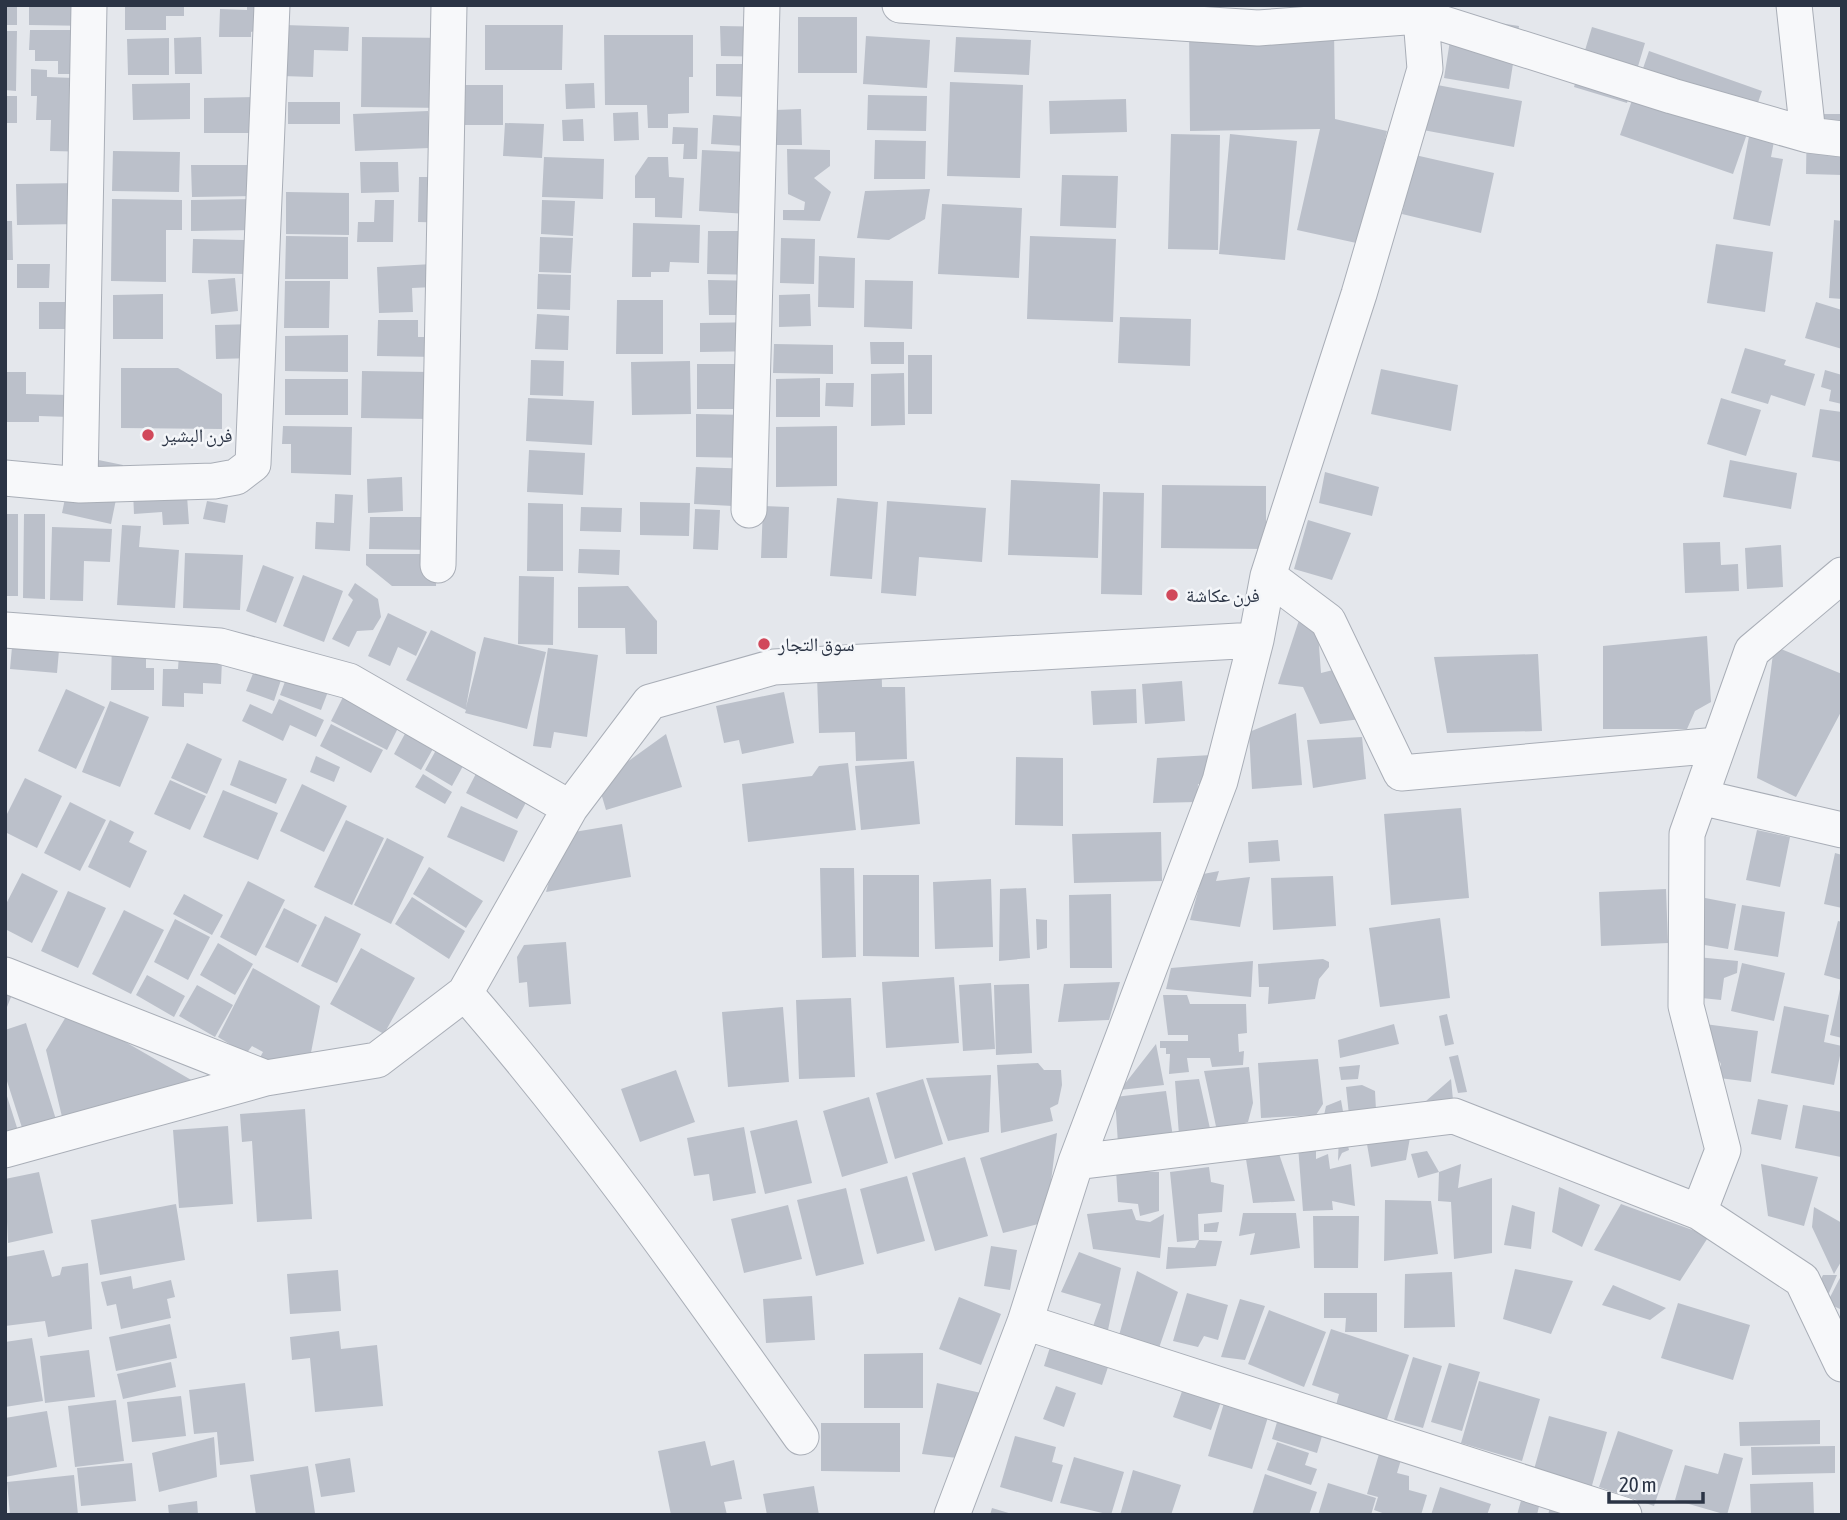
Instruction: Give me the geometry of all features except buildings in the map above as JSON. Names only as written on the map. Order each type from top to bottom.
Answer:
[{"type":"street","points":[[80,485],[89,5]]},
{"type":"street","points":[[5,478],[80,485],[214,481],[236,477],[253,464],[272,5]]},
{"type":"street","points":[[438,565],[449,5]]},
{"type":"street","points":[[749,510],[762,5]]},
{"type":"street","points":[[900,5],[1258,28],[1420,11],[1808,135],[1842,139]]},
{"type":"street","points":[[1223,5],[1258,28]]},
{"type":"street","points":[[1794,5],[1808,135]]},
{"type":"street","points":[[952,1515],[1025,1322],[1076,1162],[1220,781],[1256,640],[1268,576],[1359,294],[1424,69],[1420,11]]},
{"type":"street","points":[[1699,1212],[1723,1150],[1686,1006],[1687,834],[1752,651],[1842,575]]},
{"type":"street","points":[[1268,576],[1328,621],[1401,773],[1718,745]]},
{"type":"street","points":[[5,630],[220,646],[349,681],[570,808]]},
{"type":"street","points":[[5,1150],[266,1078],[377,1060],[465,993],[570,808],[650,702],[774,667],[1256,640]]},
{"type":"street","points":[[1700,797],[1842,830]]},
{"type":"street","points":[[5,975],[266,1078]]},
{"type":"street","points":[[465,993],[535,1073],[664,1244],[802,1437]]},
{"type":"street","points":[[1076,1162],[1454,1116],[1699,1212],[1802,1280],[1842,1364]]},
{"type":"street","points":[[1025,1322],[1624,1515]]},
{"type":"place","name":"فرن البشير","points":[[148,435]]},
{"type":"place","name":"فرن عكاشة","points":[[1172,595]]},
{"type":"place","name":"سوق التجار","points":[[764,644]]}]
